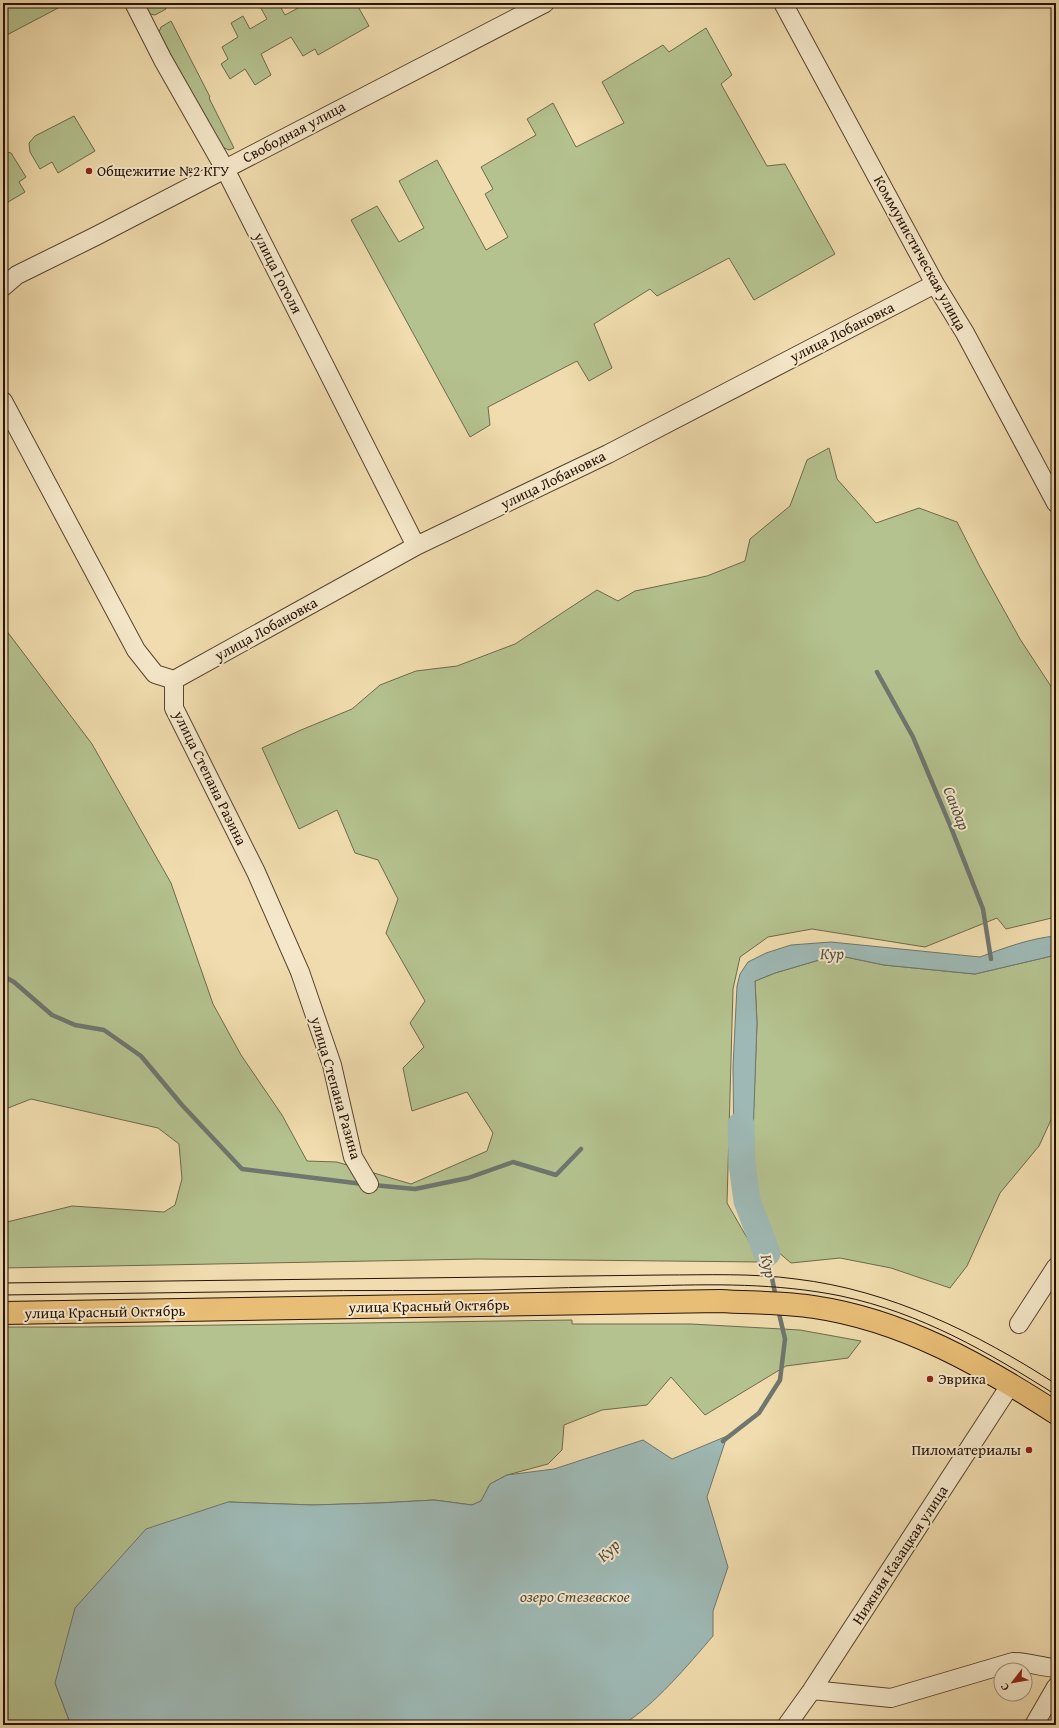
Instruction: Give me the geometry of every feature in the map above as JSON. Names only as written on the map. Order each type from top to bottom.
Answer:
[{"type":"main road","name":"улица Красный Октябрь","points":[[3,1314],[720,1301],[814,1307],[854,1316],[900,1330],[940,1346],[1011,1384],[1056,1413]]},
{"type":"street","name":"улица Гоголя","points":[[134,3],[163,60],[225,169],[416,546]]},
{"type":"street","name":"Свободная улица","points":[[3,287],[17,275],[96,236],[545,3]]},
{"type":"street","name":"Коммунистическая улица","points":[[783,3],[935,284],[965,333],[1056,503]]},
{"type":"street","name":"улица Лобановка","points":[[174,680],[416,546],[608,454],[935,284]]},
{"type":"street","points":[[3,401],[136,650],[155,674],[174,680]]},
{"type":"street","name":"улица Степана Разина","points":[[174,680],[174,708],[256,872],[300,972],[332,1065],[352,1157],[369,1184]]},
{"type":"street","points":[[1019,1324],[1056,1266]]},
{"type":"street","name":"Нижняя Казацкая улица","points":[[787,1725],[812,1690],[1011,1384]]},
{"type":"street","points":[[812,1690],[892,1698],[1013,1662],[1028,1662],[1041,1667],[1056,1668]]},
{"type":"street","points":[[1034,1725],[1056,1687]]},
{"type":"green space","points":[[3,3],[63,3],[60,7],[3,37]]},
{"type":"green space","points":[[144,3],[163,3],[166,9],[155,15],[150,14]]},
{"type":"green space","points":[[258,3],[278,3],[285,15],[300,7],[298,3],[356,3],[369,26],[318,55],[315,49],[303,56],[291,37],[261,54],[271,75],[255,85],[245,69],[230,79],[221,64],[228,59],[222,47],[238,37],[231,23],[243,16],[250,29],[267,19]]},
{"type":"green space","points":[[171,21],[234,148],[229,150],[220,146],[212,137],[159,32],[161,27]]},
{"type":"green space","points":[[706,28],[732,75],[721,84],[767,166],[785,164],[835,254],[754,300],[729,258],[657,296],[650,289],[594,324],[612,368],[589,381],[577,361],[488,407],[490,425],[470,437],[351,220],[377,206],[399,242],[424,228],[399,181],[437,160],[486,250],[508,237],[485,194],[493,189],[481,167],[536,135],[527,119],[553,103],[576,147],[624,123],[602,82],[663,45],[669,52]]},
{"type":"green space","points":[[74,116],[95,151],[58,173],[52,162],[40,169],[30,152],[29,143],[35,136]]},
{"type":"green space","points":[[3,151],[11,153],[26,177],[19,182],[25,192],[3,205]]},
{"type":"green space","points":[[829,448],[837,479],[876,523],[919,508],[957,522],[1020,639],[1056,694],[1056,917],[1006,929],[997,918],[925,947],[812,929],[768,937],[740,957],[733,989],[727,1203],[761,1262],[477,1259],[3,1268],[3,1223],[72,1206],[164,1212],[175,1205],[182,1179],[179,1144],[158,1128],[31,1099],[3,1110],[3,626],[92,744],[171,883],[213,1004],[241,1055],[282,1115],[307,1161],[337,1162],[411,1184],[487,1151],[493,1133],[467,1092],[412,1111],[403,1068],[424,1047],[410,1023],[425,1001],[386,933],[398,899],[378,860],[355,853],[337,810],[299,829],[262,748],[352,709],[380,685],[416,671],[457,666],[515,644],[597,590],[618,601],[635,591],[707,576],[745,561],[750,539],[790,506],[807,460]]},
{"type":"green space","points":[[836,955],[884,965],[975,974],[1056,955],[1056,1109],[1039,1146],[1000,1193],[967,1266],[950,1288],[891,1268],[840,1258],[791,1263],[777,1251],[755,1197],[752,1148],[757,1023],[755,981],[775,973]]},
{"type":"green space","points":[[572,1320],[572,1324],[691,1324],[800,1330],[861,1341],[848,1358],[786,1366],[705,1415],[671,1377],[647,1405],[602,1410],[564,1425],[562,1450],[548,1464],[507,1475],[490,1484],[481,1501],[472,1505],[434,1500],[312,1505],[229,1502],[55,1683],[72,1725],[3,1725],[3,1327]]},
{"type":"water","points":[[1056,936],[1056,955],[975,974],[884,965],[836,955],[775,973],[755,981],[757,1023],[752,1165],[734,1161],[733,1067],[737,986],[740,974],[748,962],[766,953],[791,945],[831,942],[980,957],[1027,941]]},
{"type":"water","name":"озеро Стезевское","points":[[727,1436],[707,1497],[728,1567],[713,1611],[713,1636],[682,1672],[658,1696],[634,1717],[622,1725],[72,1725],[69,1720],[55,1683],[75,1608],[146,1529],[228,1502],[312,1505],[434,1500],[472,1505],[481,1501],[490,1484],[507,1475],[554,1469],[643,1440],[672,1459]]},
{"type":"waterway","name":"Сандар","points":[[877,672],[913,737],[950,825],[983,909],[991,959]]},
{"type":"waterway","points":[[3,976],[14,982],[52,1015],[75,1025],[104,1030],[141,1056],[182,1105],[242,1169],[363,1184]]},
{"type":"waterway","name":"Кур","points":[[741,1125],[742,1163],[747,1201],[767,1253]]},
{"type":"waterway","points":[[373,1185],[415,1189],[468,1178],[513,1162],[556,1175],[581,1149]]},
{"type":"waterway","name":"Кур","points":[[767,1253],[776,1298]]},
{"type":"waterway","name":"Кур","points":[[723,1441],[759,1413],[780,1380],[785,1339],[778,1309]]},
{"type":"tram line","points":[[3,1283],[663,1275],[779,1277],[831,1285],[865,1293],[932,1316],[964,1331],[1026,1365],[1056,1384]]},
{"type":"tram line","points":[[3,1295],[490,1290],[696,1285],[744,1285],[793,1289],[841,1296],[870,1303],[926,1323],[979,1349],[1056,1395]]},
{"type":"place","name":"Общежитие №2 КГУ","points":[[89,171]]},
{"type":"place","name":"Эврика","points":[[930,1379]]},
{"type":"place","name":"Пиломатериалы","points":[[1029,1450]]}]
